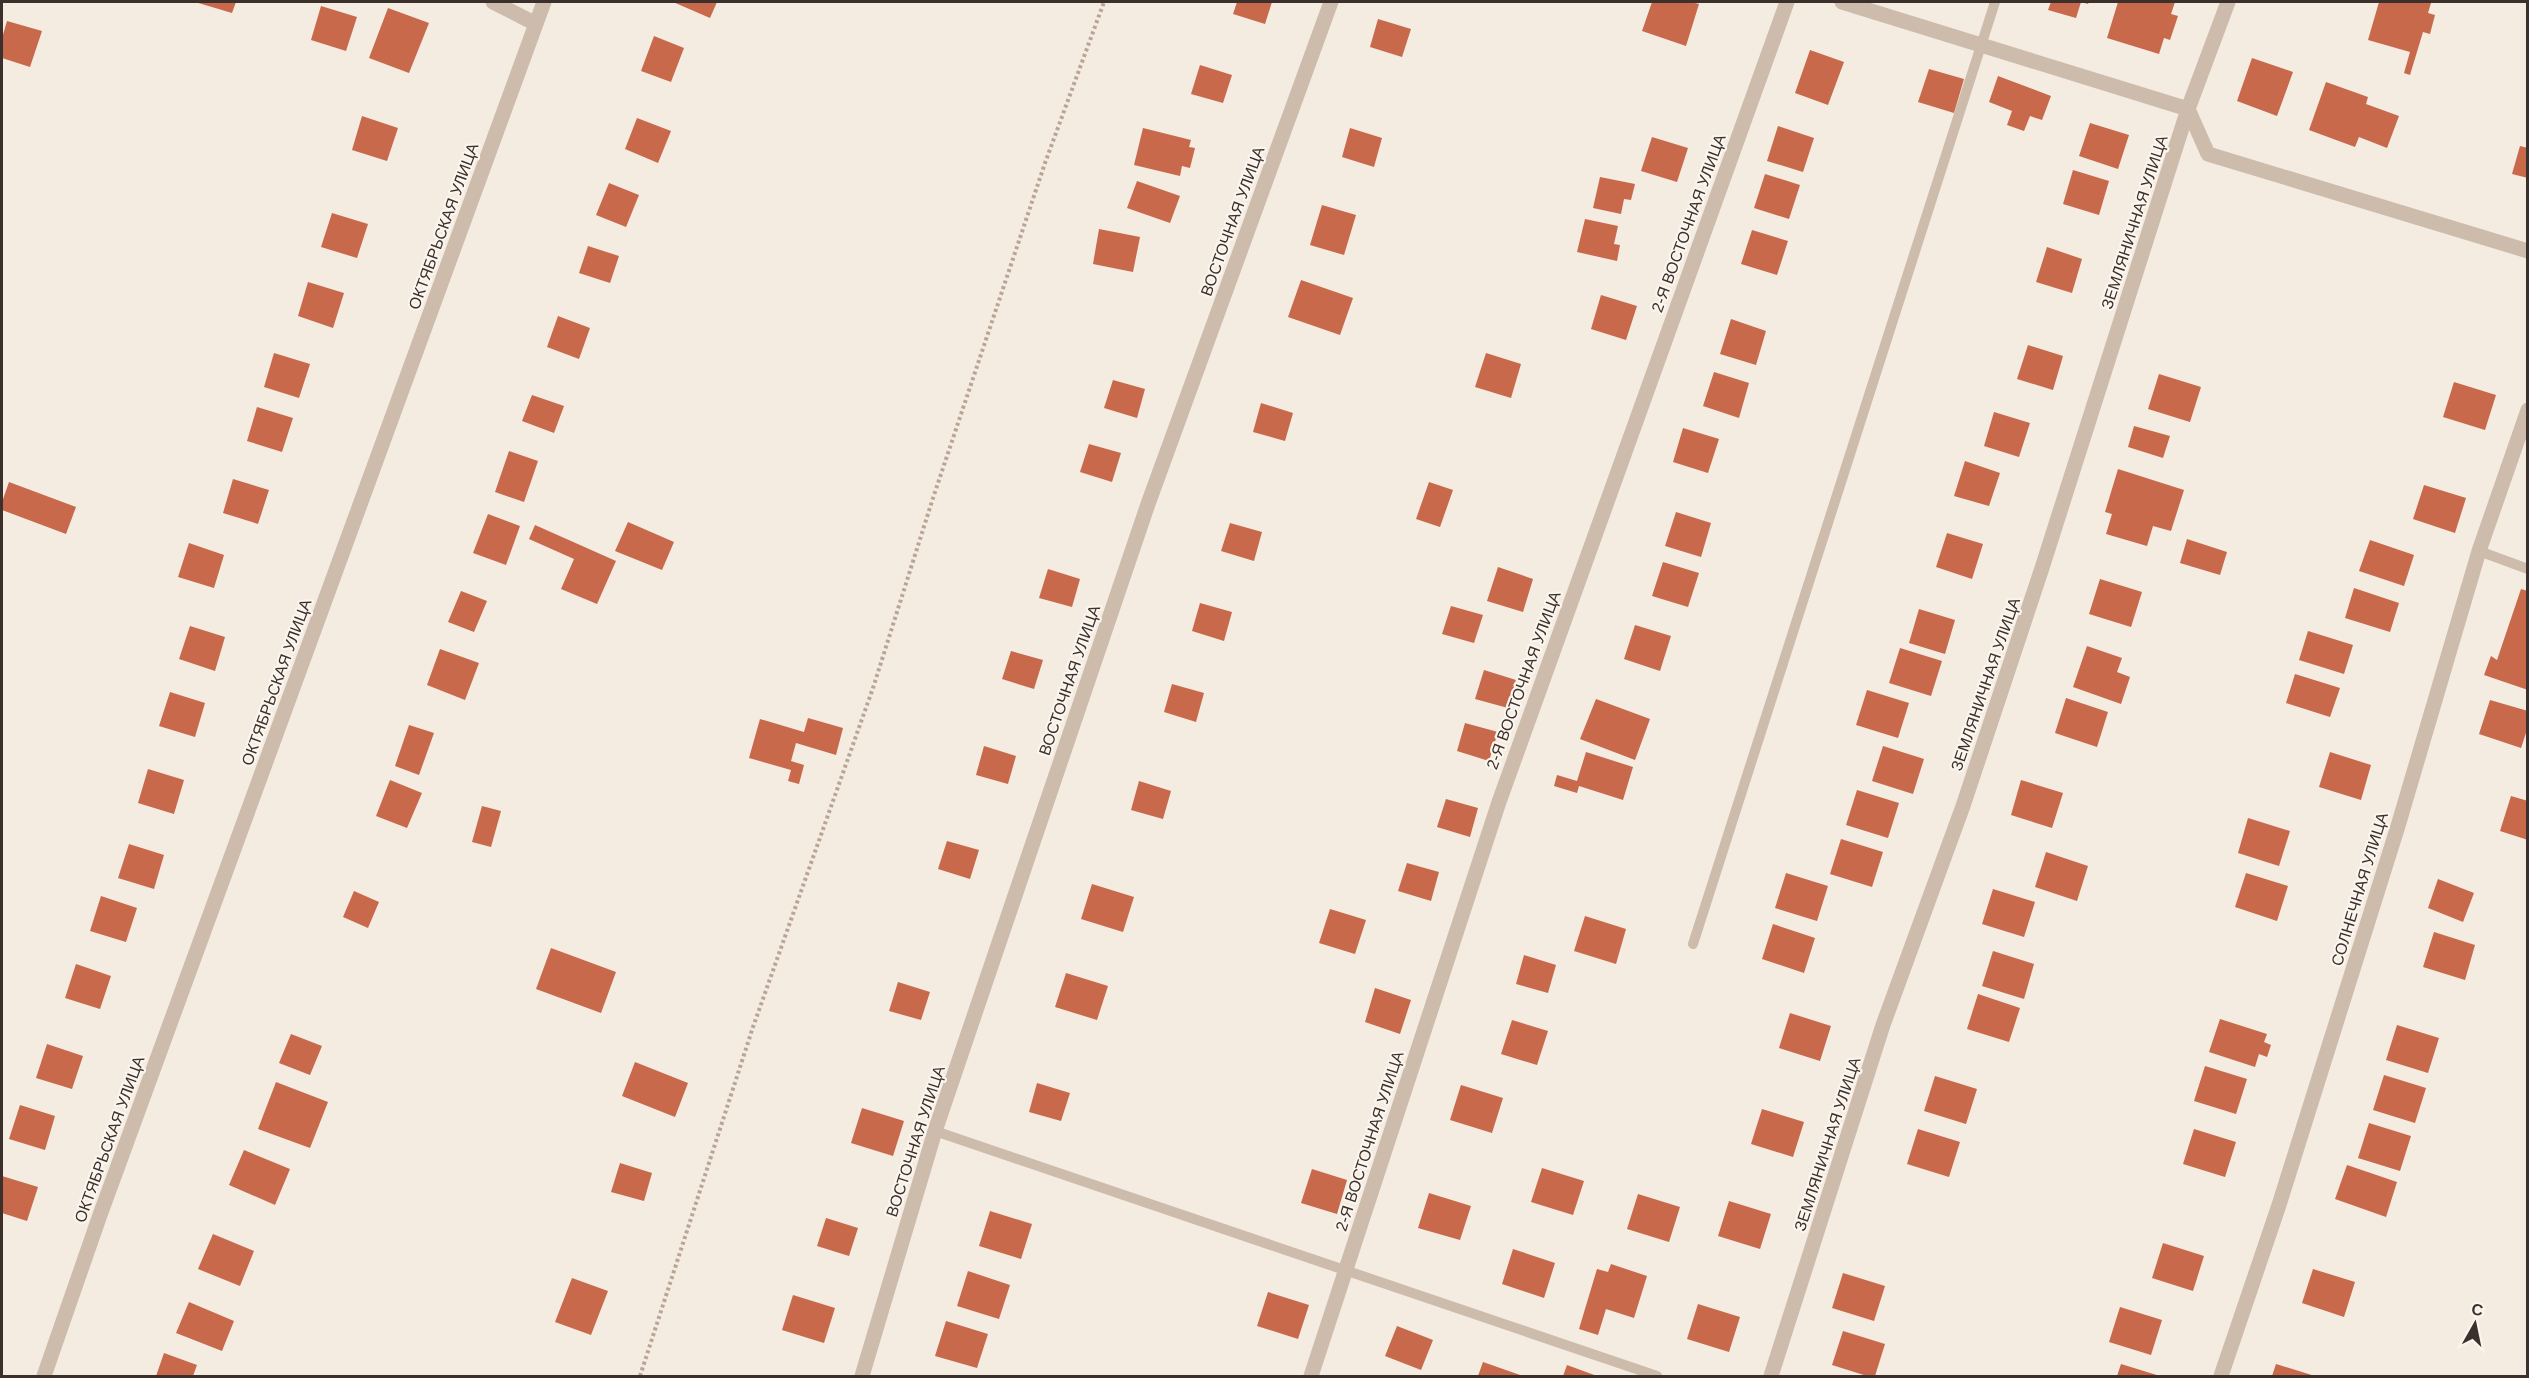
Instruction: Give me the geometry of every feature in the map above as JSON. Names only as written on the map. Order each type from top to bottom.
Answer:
[{"type":"street","points":[[493,2],[536,24]]},
{"type":"street","name":"ОКТЯБРЬСКАЯ УЛИЦА","points":[[44,1377],[100,1215],[544,2]]},
{"type":"street","name":"ВОСТОЧНАЯ УЛИЦА","points":[[862,1377],[935,1131],[1148,504],[1331,2]]},
{"type":"street","name":"2-Я ВОСТОЧНАЯ УЛИЦА","points":[[1311,1377],[1499,802],[1787,2]]},
{"type":"street","points":[[1842,2],[2188,108],[2208,154],[2528,251]]},
{"type":"street","name":"ЗЕМЛЯНИЧНАЯ УЛИЦА","points":[[1772,1377],[1883,1025],[1962,806],[2042,568],[2188,108],[2228,2]]},
{"type":"street","name":"СОЛНЕЧНАЯ УЛИЦА","points":[[2221,1377],[2279,1204],[2394,838],[2479,551],[2528,410]]},
{"type":"lane","points":[[1693,944],[1995,2]]},
{"type":"lane","points":[[2479,551],[2528,569]]},
{"type":"lane","points":[[935,1131],[1657,1377]]},
{"type":"path","points":[[640,1377],[753,1027],[873,688],[933,498],[1045,163],[1104,2]]},
{"type":"building","points":[[195,2],[236,2],[232,13]]},
{"type":"building","points":[[673,2],[717,2],[710,18]]},
{"type":"building","points":[[1237,2],[1272,2],[1265,24],[1233,14]]},
{"type":"building","points":[[1652,2],[1699,4],[1686,46],[1642,31]]},
{"type":"building","points":[[2051,2],[2081,2],[2076,18],[2048,10]]},
{"type":"building","points":[[2118,2],[2175,2],[2171,14],[2178,16],[2170,40],[2164,38],[2159,54],[2107,38]]},
{"type":"building","points":[[2379,2],[2431,3],[2428,13],[2435,15],[2430,34],[2423,32],[2410,75],[2404,73],[2410,52],[2368,40]]},
{"type":"building","points":[[321,6],[357,17],[346,51],[311,40]]},
{"type":"building","points":[[388,8],[429,23],[409,73],[369,58]]},
{"type":"building","points":[[1378,19],[1411,29],[1402,57],[1370,47]]},
{"type":"building","points":[[7,21],[42,31],[30,67],[2,58],[2,38]]},
{"type":"building","points":[[654,36],[684,48],[671,82],[641,71]]},
{"type":"building","points":[[1810,50],[1844,62],[1828,105],[1795,93]]},
{"type":"building","points":[[2252,58],[2293,72],[2277,116],[2237,101]]},
{"type":"building","points":[[1200,65],[1232,75],[1223,103],[1191,94]]},
{"type":"building","points":[[1929,69],[1964,79],[1954,113],[1918,102]]},
{"type":"building","points":[[1998,76],[2051,96],[2042,120],[2030,116],[2024,131],[2007,125],[2012,111],[1989,102]]},
{"type":"building","points":[[2326,82],[2368,97],[2366,104],[2399,116],[2387,148],[2359,137],[2355,147],[2309,130]]},
{"type":"building","points":[[362,116],[398,128],[387,161],[352,150]]},
{"type":"building","points":[[637,118],[671,131],[658,163],[625,149]]},
{"type":"building","points":[[2090,123],[2129,135],[2118,169],[2079,156]]},
{"type":"building","points":[[1778,126],[1814,138],[1803,172],[1767,161]]},
{"type":"building","points":[[1143,128],[1191,140],[1189,147],[1195,148],[1190,168],[1182,166],[1180,176],[1134,165]]},
{"type":"building","points":[[1350,128],[1382,138],[1374,167],[1342,157]]},
{"type":"building","points":[[1652,137],[1688,148],[1677,182],[1641,171]]},
{"type":"building","points":[[2520,146],[2528,148],[2528,178],[2512,174]]},
{"type":"building","points":[[2073,170],[2109,181],[2099,215],[2063,204]]},
{"type":"building","points":[[1765,174],[1800,185],[1789,219],[1754,208]]},
{"type":"building","points":[[1600,177],[1635,184],[1631,200],[1624,199],[1621,214],[1593,208]]},
{"type":"building","points":[[1137,181],[1180,196],[1170,223],[1127,208]]},
{"type":"building","points":[[609,183],[639,195],[626,227],[596,215]]},
{"type":"building","points":[[1322,205],[1356,215],[1344,255],[1310,245]]},
{"type":"building","points":[[332,213],[368,224],[357,258],[321,247]]},
{"type":"building","points":[[1585,219],[1618,226],[1614,244],[1620,245],[1617,261],[1577,252]]},
{"type":"building","points":[[1099,229],[1140,237],[1133,272],[1093,264]]},
{"type":"building","points":[[1752,230],[1788,241],[1777,275],[1741,264]]},
{"type":"building","points":[[588,246],[619,256],[610,283],[579,273]]},
{"type":"building","points":[[2047,247],[2082,259],[2072,293],[2036,282]]},
{"type":"building","points":[[1301,280],[1353,298],[1340,335],[1288,317]]},
{"type":"building","points":[[308,282],[344,293],[333,328],[298,316]]},
{"type":"building","points":[[1601,295],[1637,306],[1626,340],[1591,329]]},
{"type":"building","points":[[558,316],[590,328],[579,359],[547,347]]},
{"type":"building","points":[[1731,319],[1766,331],[1756,365],[1720,354]]},
{"type":"building","points":[[2028,345],[2063,356],[2053,390],[2017,379]]},
{"type":"building","points":[[274,353],[310,364],[299,398],[264,387]]},
{"type":"building","points":[[1486,353],[1521,364],[1511,398],[1475,387]]},
{"type":"building","points":[[1714,372],[1749,383],[1739,418],[1703,406]]},
{"type":"building","points":[[2159,374],[2201,387],[2190,422],[2148,409]]},
{"type":"building","points":[[1113,380],[1145,389],[1137,418],[1104,408]]},
{"type":"building","points":[[2454,382],[2496,395],[2485,430],[2443,417]]},
{"type":"building","points":[[532,395],[564,406],[554,433],[522,421]]},
{"type":"building","points":[[1261,403],[1293,413],[1285,441],[1253,432]]},
{"type":"building","points":[[257,407],[293,418],[282,452],[247,441]]},
{"type":"building","points":[[1994,412],[2030,423],[2019,457],[1984,446]]},
{"type":"building","points":[[2134,426],[2170,436],[2163,458],[2128,447]]},
{"type":"building","points":[[1683,428],[1719,439],[1708,473],[1673,462]]},
{"type":"building","points":[[1089,444],[1121,453],[1112,482],[1080,472]]},
{"type":"building","points":[[509,451],[538,461],[524,502],[495,492]]},
{"type":"building","points":[[1965,461],[2000,473],[1989,506],[1954,496]]},
{"type":"building","points":[[2118,469],[2184,490],[2171,531],[2153,526],[2147,546],[2106,534],[2112,514],[2105,512]]},
{"type":"building","points":[[233,479],[269,490],[258,524],[223,513]]},
{"type":"building","points":[[9,482],[76,507],[66,534],[2,510],[2,502]]},
{"type":"building","points":[[1429,482],[1453,490],[1440,527],[1416,519]]},
{"type":"building","points":[[2424,485],[2466,498],[2455,533],[2413,519]]},
{"type":"building","points":[[1676,512],[1711,523],[1701,557],[1665,546]]},
{"type":"building","points":[[488,514],[520,526],[506,565],[473,553]]},
{"type":"building","points":[[628,522],[674,542],[662,570],[615,551]]},
{"type":"building","points":[[1230,523],[1262,532],[1254,561],[1221,551]]},
{"type":"building","points":[[535,525],[616,561],[597,604],[561,589],[574,559],[529,539]]},
{"type":"building","points":[[1947,533],[1983,544],[1972,579],[1936,567]]},
{"type":"building","points":[[2187,539],[2227,552],[2220,575],[2180,563]]},
{"type":"building","points":[[2370,540],[2414,555],[2404,586],[2359,571]]},
{"type":"building","points":[[189,543],[224,555],[214,588],[178,577]]},
{"type":"building","points":[[1663,562],[1699,573],[1688,607],[1652,596]]},
{"type":"building","points":[[1498,567],[1533,579],[1523,612],[1487,601]]},
{"type":"building","points":[[1048,569],[1080,579],[1072,607],[1039,598]]},
{"type":"building","points":[[2100,579],[2142,592],[2131,627],[2089,614]]},
{"type":"building","points":[[2354,588],[2399,603],[2390,632],[2345,618]]},
{"type":"building","points":[[2521,589],[2528,591],[2528,690],[2484,675],[2491,656],[2497,660]]},
{"type":"building","points":[[461,591],[487,601],[474,632],[448,622]]},
{"type":"building","points":[[1200,603],[1232,612],[1224,641],[1192,631]]},
{"type":"building","points":[[1451,606],[1483,615],[1474,643],[1442,634]]},
{"type":"building","points":[[1919,609],[1955,620],[1945,654],[1909,643]]},
{"type":"building","points":[[1635,625],[1671,636],[1660,671],[1624,659]]},
{"type":"building","points":[[190,626],[225,637],[215,671],[179,659]]},
{"type":"building","points":[[2308,631],[2353,645],[2344,674],[2299,660]]},
{"type":"building","points":[[2087,646],[2122,658],[2117,672],[2130,677],[2121,704],[2073,687]]},
{"type":"building","points":[[1900,648],[1942,661],[1931,696],[1889,683]]},
{"type":"building","points":[[440,649],[479,663],[465,700],[427,685]]},
{"type":"building","points":[[1011,651],[1043,660],[1034,689],[1002,679]]},
{"type":"building","points":[[1484,670],[1516,680],[1508,708],[1475,699]]},
{"type":"building","points":[[2295,674],[2340,688],[2330,717],[2286,703]]},
{"type":"building","points":[[1172,684],[1204,693],[1196,722],[1164,712]]},
{"type":"building","points":[[1867,690],[1909,703],[1898,738],[1856,725]]},
{"type":"building","points":[[170,692],[205,703],[195,737],[159,726]]},
{"type":"building","points":[[2066,698],[2108,712],[2097,747],[2055,733]]},
{"type":"building","points":[[1596,699],[1650,719],[1635,760],[1580,739]]},
{"type":"building","points":[[2490,700],[2528,711],[2528,727],[2521,748],[2479,734]]},
{"type":"building","points":[[808,718],[843,728],[836,755],[796,743],[791,761],[804,765],[799,784],[788,781],[791,770],[749,758],[760,719],[804,732]]},
{"type":"building","points":[[1465,723],[1498,732],[1489,761],[1457,751]]},
{"type":"building","points":[[409,725],[434,733],[419,775],[395,766]]},
{"type":"building","points":[[984,746],[1016,756],[1008,784],[976,775]]},
{"type":"building","points":[[1883,746],[1924,759],[1913,794],[1872,781]]},
{"type":"building","points":[[1586,752],[1633,767],[1623,800],[1579,786],[1577,793],[1554,786],[1557,775],[1577,781]]},
{"type":"building","points":[[2330,752],[2371,765],[2361,800],[2319,787]]},
{"type":"building","points":[[148,769],[184,780],[174,814],[138,803]]},
{"type":"building","points":[[390,780],[422,793],[407,828],[376,816]]},
{"type":"building","points":[[2021,780],[2063,793],[2052,828],[2011,815]]},
{"type":"building","points":[[1139,781],[1171,791],[1163,819],[1131,810]]},
{"type":"building","points":[[1857,790],[1899,803],[1888,838],[1846,825]]},
{"type":"building","points":[[2511,796],[2528,801],[2528,840],[2500,831]]},
{"type":"building","points":[[1446,799],[1478,808],[1470,837],[1437,827]]},
{"type":"building","points":[[482,806],[501,811],[491,847],[472,842]]},
{"type":"building","points":[[2248,818],[2290,831],[2279,866],[2238,853]]},
{"type":"building","points":[[1841,839],[1883,852],[1872,887],[1830,874]]},
{"type":"building","points":[[947,841],[979,850],[970,879],[938,869]]},
{"type":"building","points":[[129,844],[164,855],[154,889],[118,878]]},
{"type":"building","points":[[2046,852],[2088,866],[2077,901],[2035,887]]},
{"type":"building","points":[[1407,863],[1439,872],[1431,901],[1398,891]]},
{"type":"building","points":[[1786,873],[1828,886],[1817,921],[1775,908]]},
{"type":"building","points":[[2246,873],[2288,886],[2277,921],[2235,907]]},
{"type":"building","points":[[2438,879],[2474,893],[2463,922],[2428,908]]},
{"type":"building","points":[[1092,884],[1134,897],[1123,932],[1081,919]]},
{"type":"building","points":[[1993,889],[2035,902],[2024,937],[1982,924]]},
{"type":"building","points":[[354,891],[379,902],[368,928],[343,917]]},
{"type":"building","points":[[101,896],[137,908],[126,942],[90,931]]},
{"type":"building","points":[[1330,909],[1366,920],[1355,954],[1319,943]]},
{"type":"building","points":[[1585,916],[1626,929],[1616,964],[1574,951]]},
{"type":"building","points":[[1773,924],[1815,938],[1804,973],[1762,959]]},
{"type":"building","points":[[2434,932],[2475,945],[2465,980],[2423,967]]},
{"type":"building","points":[[551,948],[616,972],[601,1013],[536,989]]},
{"type":"building","points":[[1993,951],[2034,964],[2024,999],[1982,986]]},
{"type":"building","points":[[1524,955],[1556,965],[1548,993],[1516,984]]},
{"type":"building","points":[[76,964],[111,976],[100,1009],[65,998]]},
{"type":"building","points":[[1066,973],[1108,986],[1097,1020],[1055,1007]]},
{"type":"building","points":[[898,982],[930,992],[921,1020],[889,1011]]},
{"type":"building","points":[[1375,988],[1411,1000],[1400,1034],[1365,1022]]},
{"type":"building","points":[[1978,994],[2020,1008],[2009,1042],[1967,1029]]},
{"type":"building","points":[[1790,1013],[1831,1026],[1820,1061],[1779,1048]]},
{"type":"building","points":[[2220,1019],[2267,1034],[2264,1042],[2271,1045],[2267,1057],[2259,1054],[2255,1067],[2209,1052]]},
{"type":"building","points":[[1512,1020],[1548,1031],[1537,1065],[1501,1054]]},
{"type":"building","points":[[2397,1025],[2439,1038],[2428,1073],[2386,1060]]},
{"type":"building","points":[[291,1034],[322,1046],[310,1075],[279,1063]]},
{"type":"building","points":[[47,1044],[83,1056],[72,1089],[36,1078]]},
{"type":"building","points":[[635,1062],[688,1083],[675,1117],[622,1096]]},
{"type":"building","points":[[2205,1066],[2247,1079],[2236,1114],[2194,1101]]},
{"type":"building","points":[[2384,1075],[2426,1088],[2415,1123],[2373,1110]]},
{"type":"building","points":[[1935,1076],[1977,1089],[1966,1124],[1924,1111]]},
{"type":"building","points":[[276,1082],[328,1102],[310,1148],[258,1129]]},
{"type":"building","points":[[1037,1083],[1070,1093],[1061,1121],[1029,1112]]},
{"type":"building","points":[[1461,1085],[1503,1098],[1492,1133],[1450,1120]]},
{"type":"building","points":[[20,1105],[55,1116],[45,1150],[9,1139]]},
{"type":"building","points":[[862,1108],[904,1121],[893,1156],[851,1143]]},
{"type":"building","points":[[1762,1109],[1804,1122],[1793,1157],[1751,1144]]},
{"type":"building","points":[[2369,1123],[2411,1136],[2400,1171],[2358,1158]]},
{"type":"building","points":[[1918,1129],[1960,1142],[1949,1177],[1907,1164]]},
{"type":"building","points":[[2194,1129],[2236,1142],[2225,1177],[2183,1164]]},
{"type":"building","points":[[244,1150],[290,1169],[275,1205],[229,1185]]},
{"type":"building","points":[[620,1163],[652,1173],[644,1201],[611,1192]]},
{"type":"building","points":[[2347,1165],[2397,1182],[2386,1217],[2335,1199]]},
{"type":"building","points":[[1542,1168],[1584,1181],[1573,1215],[1531,1202]]},
{"type":"building","points":[[1312,1169],[1347,1180],[1337,1214],[1301,1203]]},
{"type":"building","points":[[2,1176],[38,1187],[27,1221],[2,1213]]},
{"type":"building","points":[[1429,1193],[1471,1206],[1460,1240],[1418,1228]]},
{"type":"building","points":[[1638,1194],[1680,1207],[1669,1242],[1627,1229]]},
{"type":"building","points":[[1729,1201],[1771,1214],[1760,1249],[1718,1236]]},
{"type":"building","points":[[990,1211],[1032,1224],[1021,1259],[979,1246]]},
{"type":"building","points":[[826,1218],[858,1228],[849,1256],[817,1246]]},
{"type":"building","points":[[213,1234],[254,1251],[240,1286],[198,1269]]},
{"type":"building","points":[[2163,1243],[2204,1256],[2193,1291],[2152,1278]]},
{"type":"building","points":[[1513,1249],[1555,1263],[1544,1298],[1502,1284]]},
{"type":"building","points":[[1611,1264],[1647,1276],[1634,1318],[1606,1309],[1598,1335],[1579,1329],[1597,1269],[1608,1272]]},
{"type":"building","points":[[2313,1269],[2355,1282],[2344,1317],[2302,1303]]},
{"type":"building","points":[[968,1271],[1010,1285],[999,1319],[957,1306]]},
{"type":"building","points":[[1843,1273],[1885,1286],[1874,1321],[1832,1308]]},
{"type":"building","points":[[572,1278],[608,1291],[591,1335],[555,1322]]},
{"type":"building","points":[[1268,1292],[1309,1305],[1298,1339],[1257,1326]]},
{"type":"building","points":[[793,1295],[835,1308],[824,1343],[782,1330]]},
{"type":"building","points":[[189,1302],[234,1321],[222,1351],[176,1333]]},
{"type":"building","points":[[1698,1304],[1740,1317],[1729,1352],[1687,1339]]},
{"type":"building","points":[[2120,1307],[2162,1320],[2151,1355],[2109,1342]]},
{"type":"building","points":[[946,1321],[988,1334],[977,1368],[935,1356]]},
{"type":"building","points":[[1397,1326],[1433,1340],[1421,1370],[1385,1356]]},
{"type":"building","points":[[1843,1331],[1885,1344],[1875,1376],[1867,1376],[1832,1365]]},
{"type":"building","points":[[164,1353],[197,1365],[193,1376],[156,1376]]},
{"type":"building","points":[[1483,1362],[1523,1376],[1478,1376]]},
{"type":"building","points":[[2121,1364],[2160,1376],[2117,1376]]},
{"type":"building","points":[[2276,1364],[2315,1376],[2272,1376]]},
{"type":"building","points":[[1567,1365],[1597,1376],[1563,1376]]}]
